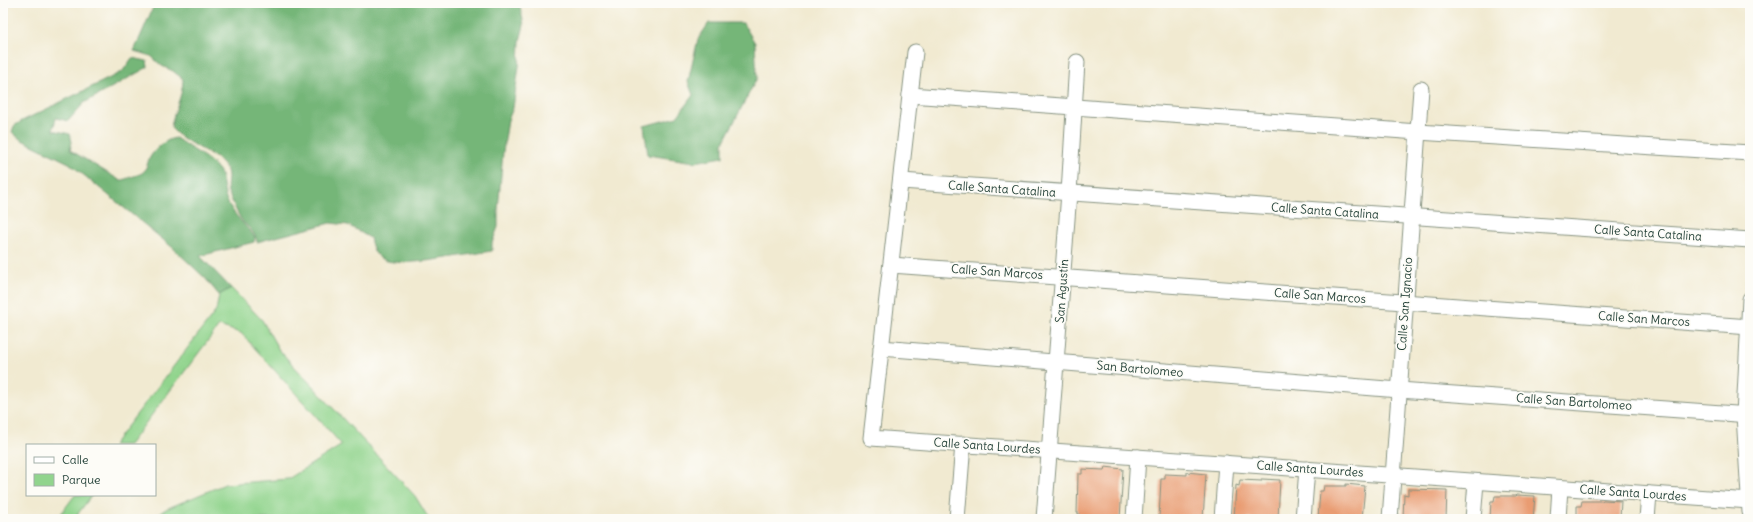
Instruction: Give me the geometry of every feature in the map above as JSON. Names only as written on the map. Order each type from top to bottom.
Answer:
[{"type":"street","points":[[881,348],[916,52]]},
{"type":"street","name":"San Agustín","points":[[1044,519],[1057,362],[1077,62]]},
{"type":"street","name":"Calle San Ignacio","points":[[1390,519],[1421,89]]},
{"type":"street","points":[[910,95],[1418,132],[1750,153]]},
{"type":"street","name":"Calle Santa Catalina","points":[[900,182],[1750,240]]},
{"type":"street","name":"Calle San Marcos","points":[[891,265],[1749,327]]},
{"type":"street","points":[[1750,299],[1747,415],[1750,512]]},
{"type":"street","name":"San Bartolomeo","points":[[881,348],[1399,390]]},
{"type":"street","name":"Calle Santa Lourdes","points":[[881,348],[871,438],[1750,501]]},
{"type":"street","name":"Calle San Bartolomeo","points":[[1399,390],[1747,415]]},
{"type":"street","points":[[957,519],[963,444]]},
{"type":"street","points":[[1134,519],[1138,457]]},
{"type":"street","points":[[1222,519],[1226,463]]},
{"type":"street","points":[[1303,519],[1307,469]]},
{"type":"street","points":[[1473,519],[1476,482]]},
{"type":"street","points":[[1558,519],[1560,488]]},
{"type":"street","points":[[1647,519],[1649,494]]},
{"type":"green space","points":[[155,3],[519,3],[524,25],[520,41],[519,66],[513,108],[508,120],[503,152],[498,227],[492,243],[492,251],[418,262],[391,262],[382,259],[377,255],[370,238],[348,225],[330,223],[257,242],[253,232],[239,216],[228,192],[228,172],[224,165],[212,155],[184,139],[171,128],[183,86],[183,79],[173,71],[162,66],[151,56],[134,51]]},
{"type":"green space","points":[[709,23],[743,23],[755,43],[757,78],[723,143],[723,157],[695,162],[648,155],[644,126],[677,117],[693,95],[688,82],[698,39]]},
{"type":"green space","points":[[132,58],[147,61],[148,67],[84,103],[68,121],[56,118],[53,130],[70,134],[72,142],[70,150],[121,181],[144,172],[149,159],[154,152],[168,140],[176,138],[214,165],[220,171],[227,201],[236,215],[255,237],[254,242],[200,256],[231,288],[219,295],[205,278],[172,247],[69,163],[20,139],[12,132],[14,126],[22,121],[122,72]]},
{"type":"green space","points":[[231,288],[262,320],[279,350],[415,496],[429,519],[151,519],[166,509],[225,484],[288,479],[342,445],[241,333],[219,326],[130,444],[114,444],[216,311],[219,295]]},
{"type":"green space","points":[[74,496],[91,496],[74,519],[57,519]]},
{"type":"building","points":[[1105,467],[1123,469],[1120,519],[1078,519],[1078,474],[1082,474],[1082,469],[1104,470]]},
{"type":"building","points":[[1187,472],[1206,474],[1203,519],[1159,518],[1161,479],[1165,479],[1165,474],[1187,475]]},
{"type":"building","points":[[1262,479],[1280,480],[1278,519],[1234,519],[1236,485],[1239,486],[1240,480],[1262,481]]},
{"type":"building","points":[[1346,484],[1365,486],[1362,519],[1318,519],[1320,491],[1323,491],[1324,486],[1346,486]]},
{"type":"building","points":[[1408,489],[1447,490],[1446,519],[1403,519],[1404,494],[1408,495]]},
{"type":"building","points":[[1495,496],[1535,496],[1533,519],[1490,519],[1491,501],[1494,501]]},
{"type":"building","points":[[1582,501],[1621,501],[1620,519],[1577,519],[1577,506],[1581,506]]}]
